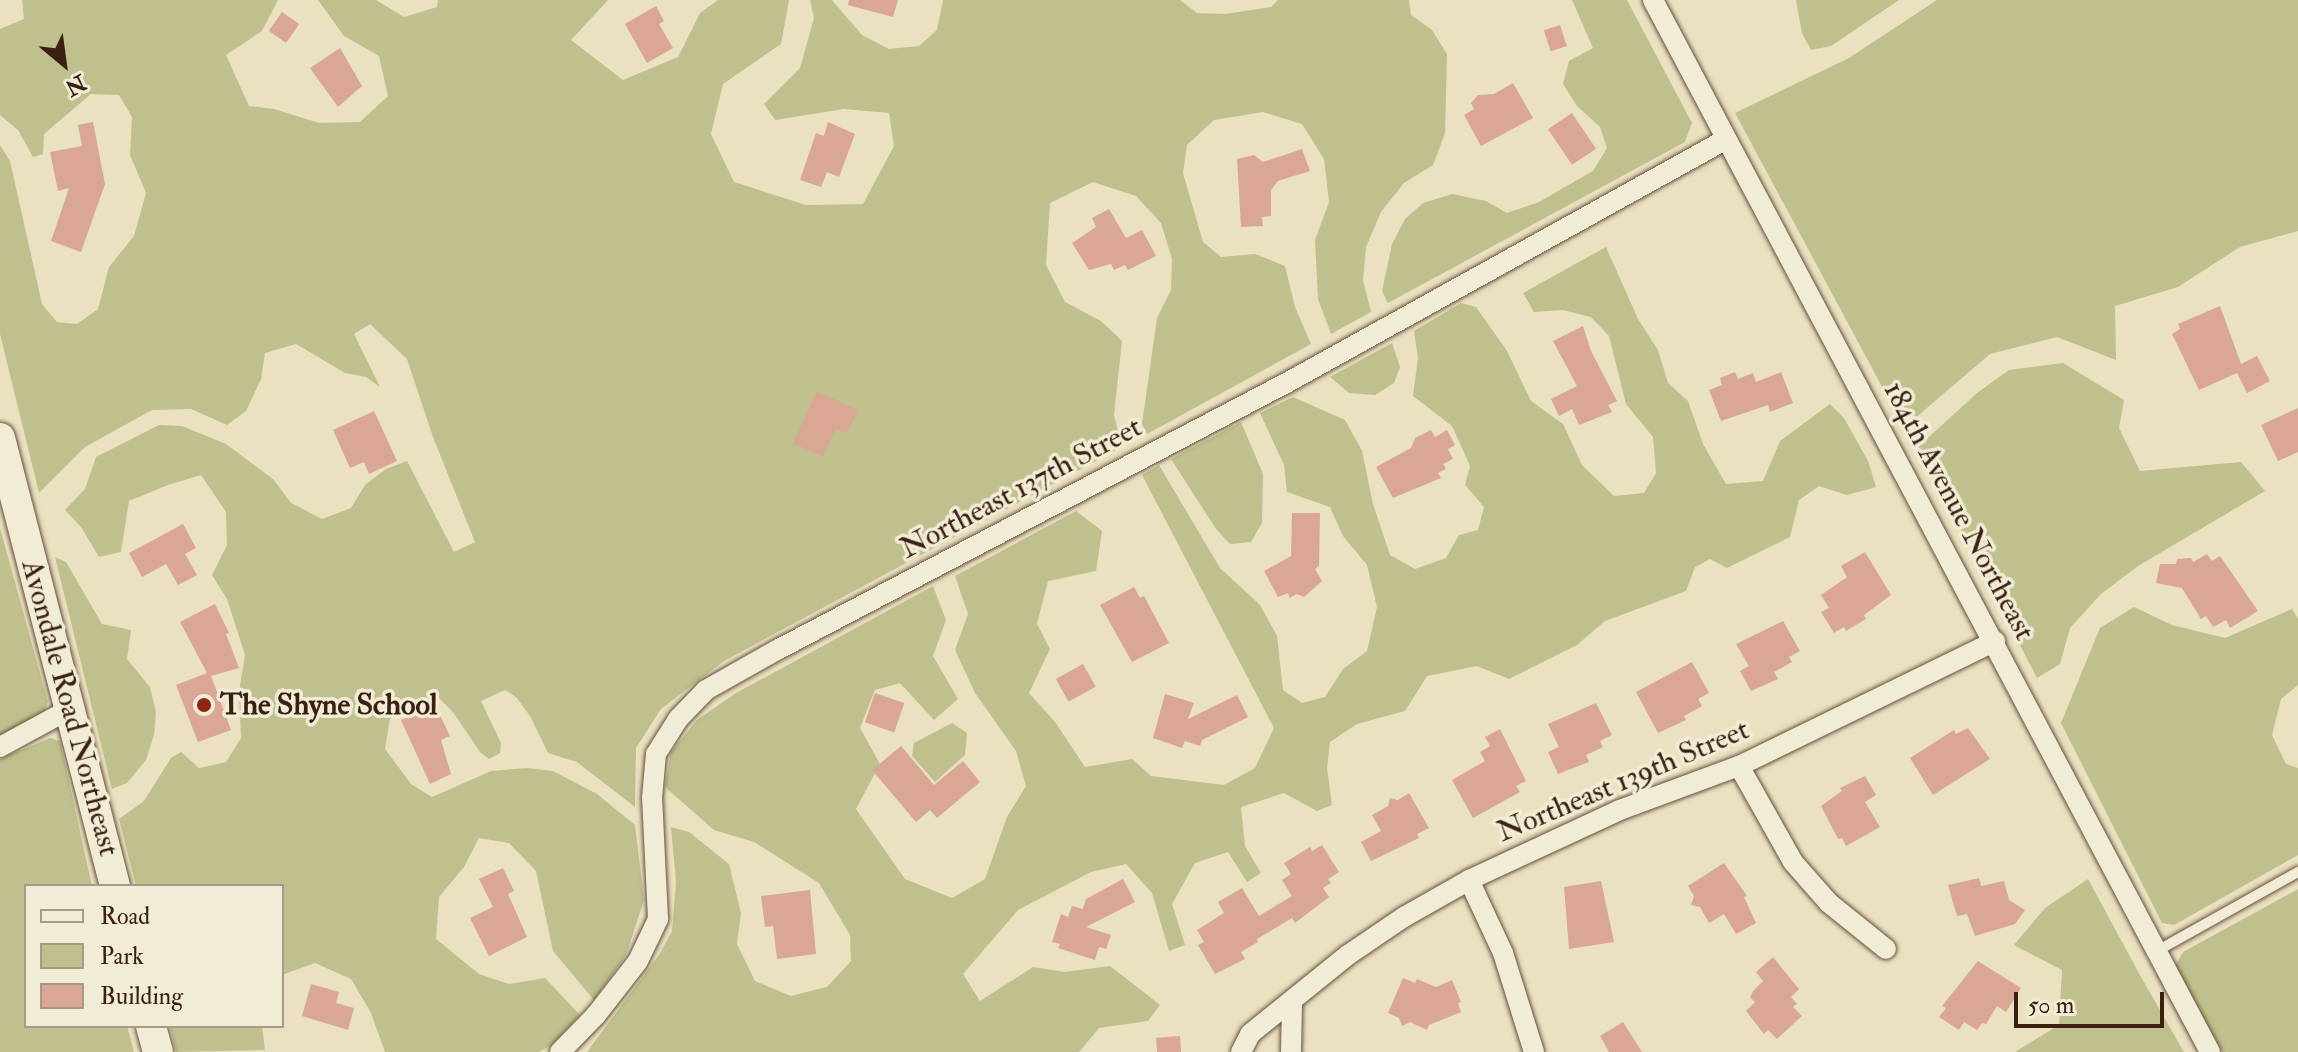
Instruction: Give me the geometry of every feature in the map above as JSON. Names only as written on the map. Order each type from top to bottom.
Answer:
[{"type":"main road","name":"Avondale Road Northeast","points":[[0,438],[114,884]]},
{"type":"main road","points":[[152,1028],[158,1052]]},
{"type":"street","name":"184th Avenue Northeast","points":[[1653,0],[2210,1052]]},
{"type":"street","name":"Northeast 137th Street","points":[[560,1052],[611,998],[638,961],[658,919],[652,798],[656,754],[678,719],[706,690],[1290,381],[1725,140]]},
{"type":"street","name":"Northeast 139th Street","points":[[1241,1052],[1250,1034],[1292,1004],[1348,955],[1404,917],[1469,880],[1620,810],[1739,766],[1995,641]]},
{"type":"street","points":[[0,747],[70,709]]},
{"type":"street","points":[[1739,766],[1767,822],[1793,862],[1829,903],[1886,949]]},
{"type":"street","points":[[1469,880],[1503,953],[1534,1052]]},
{"type":"street","points":[[1291,1052],[1292,1004]]},
{"type":"lane","points":[[2157,951],[2298,872]]},
{"type":"green space","points":[[22,0],[278,0],[262,31],[226,55],[249,106],[274,109],[319,123],[360,122],[388,96],[379,56],[344,36],[318,0],[376,0],[404,17],[437,7],[438,0],[608,0],[571,40],[623,80],[678,57],[700,13],[718,0],[789,0],[781,44],[723,84],[711,134],[734,182],[806,205],[863,204],[894,146],[889,113],[844,109],[775,120],[764,104],[800,68],[814,18],[810,0],[832,0],[862,35],[889,49],[919,46],[937,30],[943,0],[1180,0],[1197,13],[1225,14],[1271,7],[1278,0],[1409,0],[1411,15],[1432,30],[1447,54],[1445,133],[1433,165],[1404,183],[1381,212],[1366,247],[1363,280],[1371,312],[1331,334],[1318,299],[1315,240],[1329,202],[1324,159],[1302,124],[1263,112],[1214,120],[1187,145],[1183,173],[1203,242],[1221,257],[1255,254],[1285,266],[1295,307],[1311,344],[1147,434],[1142,424],[1157,318],[1171,290],[1172,259],[1161,223],[1136,196],[1093,182],[1050,203],[1046,265],[1065,302],[1101,321],[1122,341],[1114,415],[1122,447],[724,661],[661,709],[636,748],[635,807],[577,762],[548,753],[530,716],[516,697],[505,690],[481,701],[501,743],[500,753],[489,759],[480,752],[453,712],[439,698],[410,702],[390,719],[385,749],[411,784],[432,797],[491,771],[527,768],[553,771],[597,794],[635,825],[644,900],[626,955],[594,1000],[553,951],[536,871],[509,843],[479,838],[464,867],[439,897],[436,939],[479,974],[509,984],[545,978],[580,1015],[552,1045],[539,1052],[385,1052],[371,1013],[351,979],[315,963],[284,974],[284,884],[135,884],[119,819],[144,801],[171,758],[181,752],[199,768],[226,762],[241,738],[239,692],[245,655],[227,599],[212,575],[227,545],[226,512],[201,475],[168,485],[129,501],[121,552],[99,557],[81,527],[65,510],[85,489],[96,457],[159,425],[182,426],[226,444],[274,480],[291,503],[322,519],[351,508],[365,485],[386,469],[407,461],[454,552],[475,542],[433,437],[407,359],[370,324],[354,334],[380,387],[366,377],[345,373],[296,344],[265,353],[261,379],[246,411],[227,425],[191,409],[152,410],[85,447],[39,493],[0,334],[0,145],[10,161],[42,304],[57,322],[77,324],[98,309],[109,267],[134,236],[146,193],[130,155],[132,117],[119,95],[91,94],[44,134],[43,154],[33,157],[18,130],[0,115],[0,29],[24,19]]},
{"type":"green space","points":[[1572,0],[1627,0],[1692,123],[1685,142],[1388,303],[1382,291],[1392,244],[1405,219],[1423,203],[1452,194],[1486,201],[1507,213],[1539,202],[1593,171],[1607,148],[1600,127],[1577,106],[1563,84],[1569,61],[1593,48]]},
{"type":"green space","points":[[1796,0],[1899,0],[1831,46],[1811,50],[1802,33]]},
{"type":"green space","points":[[1937,0],[2298,0],[2298,231],[2240,247],[2178,287],[2115,306],[2116,360],[2057,337],[1990,354],[1914,419],[1894,409],[1735,113],[1849,58]]},
{"type":"green space","points":[[1606,247],[1638,319],[1658,350],[1668,383],[1688,401],[1703,444],[1726,484],[1763,481],[1780,441],[1830,404],[1844,418],[1868,461],[1876,487],[1847,495],[1819,486],[1799,500],[1790,537],[1727,568],[1710,559],[1695,567],[1686,591],[1605,621],[1577,645],[1509,679],[1477,666],[1427,676],[1405,711],[1357,724],[1330,742],[1327,768],[1332,805],[1317,811],[1284,793],[1241,807],[1245,846],[1261,873],[1247,882],[1228,852],[1195,863],[1172,904],[1185,945],[1169,951],[1152,893],[1126,864],[1091,872],[1018,910],[963,974],[980,1001],[1033,967],[1065,972],[1110,966],[1160,1005],[1148,1021],[1099,1028],[1079,1052],[587,1052],[659,955],[672,931],[676,882],[671,827],[689,832],[729,864],[741,913],[737,944],[755,981],[791,996],[827,987],[851,961],[850,935],[819,883],[754,842],[714,830],[665,787],[671,752],[697,720],[736,693],[933,586],[946,620],[933,656],[958,699],[934,720],[900,683],[875,690],[860,728],[880,764],[856,809],[905,879],[952,898],[985,879],[1007,817],[1026,786],[1016,751],[975,693],[955,650],[968,614],[955,576],[1076,511],[1102,531],[1096,571],[1048,581],[1037,624],[1050,649],[1029,693],[1055,722],[1085,767],[1132,759],[1151,776],[1224,785],[1255,768],[1274,728],[1142,475],[1159,465],[1220,568],[1260,605],[1277,636],[1283,690],[1302,703],[1325,697],[1343,669],[1367,651],[1377,607],[1367,565],[1343,536],[1330,507],[1287,492],[1284,465],[1260,413],[1293,397],[1345,420],[1362,451],[1373,504],[1390,555],[1415,569],[1446,558],[1459,535],[1478,530],[1484,507],[1465,485],[1470,466],[1452,426],[1413,396],[1418,358],[1414,331],[1461,303],[1476,307],[1507,351],[1531,401],[1563,424],[1582,465],[1614,496],[1644,493],[1656,473],[1653,437],[1626,404],[1609,336],[1591,317],[1563,310],[1534,312],[1523,293]]},
{"type":"green space","points":[[1392,343],[1400,367],[1394,383],[1375,395],[1349,393],[1330,377]]},
{"type":"green space","points":[[2063,363],[2124,400],[2119,428],[2140,471],[2241,462],[2265,491],[2138,566],[2101,594],[2070,628],[2060,664],[2037,678],[1918,447],[1977,393],[2009,370]]},
{"type":"green space","points":[[1241,422],[1263,474],[1262,523],[1251,542],[1230,544],[1216,529],[1171,459]]},
{"type":"green space","points":[[0,528],[48,702],[43,714],[0,737]]},
{"type":"green space","points":[[55,557],[66,562],[102,624],[131,630],[127,659],[150,687],[156,712],[154,735],[146,760],[127,783],[112,789]]},
{"type":"green space","points":[[2134,607],[2172,625],[2225,638],[2292,609],[2298,619],[2298,685],[2281,699],[2272,735],[2286,764],[2298,768],[2298,855],[2174,925],[2162,923],[2061,723],[2100,628]]},
{"type":"green space","points":[[952,723],[967,733],[965,755],[935,782],[912,756],[914,743]]},
{"type":"green space","points":[[50,738],[60,741],[92,884],[24,884],[24,1028],[128,1028],[134,1052],[0,1052],[0,759]]},
{"type":"green space","points":[[2088,879],[2184,1052],[2015,1052],[2059,1025],[2062,970],[2014,945],[2045,908]]},
{"type":"green space","points":[[2298,889],[2298,1052],[2222,1052],[2175,966],[2183,952]]},
{"type":"green space","points":[[170,1028],[262,1028],[265,1050],[176,1052]]},
{"type":"building","points":[[849,0],[898,0],[893,17],[848,5]]},
{"type":"building","points":[[656,6],[664,21],[659,24],[673,48],[647,63],[625,24]]},
{"type":"building","points":[[282,12],[299,24],[286,43],[269,31]]},
{"type":"building","points":[[1560,25],[1567,46],[1551,51],[1544,30]]},
{"type":"building","points":[[340,48],[362,86],[338,107],[310,68]]},
{"type":"building","points":[[1513,83],[1533,118],[1481,146],[1464,115],[1474,109],[1471,103],[1478,95],[1494,94]]},
{"type":"building","points":[[1572,113],[1596,149],[1572,165],[1548,129]]},
{"type":"building","points":[[93,122],[105,184],[81,252],[51,241],[69,188],[58,191],[50,152],[82,146],[78,125]]},
{"type":"building","points":[[828,122],[855,134],[839,177],[827,172],[821,187],[800,180],[816,133],[824,136]]},
{"type":"building","points":[[1302,149],[1310,171],[1278,181],[1271,190],[1271,216],[1262,217],[1263,226],[1241,227],[1237,159],[1254,155],[1263,162]]},
{"type":"building","points":[[1109,209],[1126,238],[1142,230],[1156,256],[1128,270],[1125,265],[1114,270],[1111,264],[1089,270],[1072,243],[1096,227],[1092,218]]},
{"type":"building","points":[[2220,306],[2241,364],[2257,356],[2270,381],[2247,393],[2237,373],[2199,390],[2172,334],[2180,329],[2178,324]]},
{"type":"building","points":[[1583,326],[1591,351],[1617,401],[1608,405],[1612,412],[1579,425],[1572,409],[1559,416],[1551,399],[1577,386],[1553,341]]},
{"type":"building","points":[[1735,372],[1738,379],[1753,373],[1756,382],[1781,372],[1793,403],[1770,412],[1768,405],[1721,421],[1709,390],[1722,385],[1720,378]]},
{"type":"building","points":[[817,391],[858,410],[847,433],[836,429],[823,457],[793,443]]},
{"type":"building","points":[[2298,408],[2298,452],[2278,461],[2261,425]]},
{"type":"building","points":[[374,411],[397,461],[369,474],[364,462],[350,468],[333,430]]},
{"type":"building","points":[[1431,430],[1435,437],[1447,430],[1455,445],[1448,449],[1453,459],[1443,464],[1446,469],[1438,473],[1441,478],[1393,498],[1376,467],[1411,448],[1415,438]]},
{"type":"building","points":[[1292,513],[1320,513],[1319,566],[1315,569],[1322,581],[1304,597],[1296,594],[1290,598],[1288,593],[1278,597],[1264,571],[1291,556]]},
{"type":"building","points":[[183,524],[196,548],[185,554],[197,575],[178,585],[166,564],[142,577],[129,553]]},
{"type":"building","points":[[1865,552],[1891,595],[1864,615],[1866,619],[1846,631],[1844,627],[1834,633],[1821,612],[1829,608],[1821,595],[1847,577],[1841,566]]},
{"type":"building","points":[[2207,554],[2212,561],[2220,556],[2258,611],[2230,628],[2226,620],[2213,627],[2206,616],[2201,619],[2182,588],[2156,583],[2160,564],[2176,564],[2177,559],[2191,558],[2193,562]]},
{"type":"building","points":[[1134,587],[1140,598],[1144,596],[1169,643],[1132,662],[1100,605]]},
{"type":"building","points":[[215,604],[229,633],[226,634],[239,668],[211,676],[231,730],[198,742],[176,685],[207,673],[180,622]]},
{"type":"building","points":[[1783,621],[1800,651],[1789,657],[1792,662],[1774,672],[1778,679],[1751,691],[1740,671],[1749,666],[1736,644]]},
{"type":"building","points":[[1692,662],[1709,693],[1698,699],[1702,706],[1684,716],[1686,720],[1658,733],[1636,692]]},
{"type":"building","points":[[1083,664],[1096,687],[1068,702],[1056,679]]},
{"type":"building","points":[[875,693],[904,703],[894,732],[865,722]]},
{"type":"building","points":[[1165,694],[1194,703],[1188,719],[1237,695],[1248,717],[1202,740],[1200,746],[1185,741],[1182,748],[1153,738]]},
{"type":"building","points":[[1596,703],[1612,735],[1600,741],[1603,747],[1586,755],[1589,762],[1558,774],[1548,752],[1559,747],[1548,724]]},
{"type":"building","points":[[435,705],[450,736],[441,740],[451,774],[430,784],[401,720]]},
{"type":"building","points":[[1968,728],[1990,759],[1933,795],[1910,758],[1954,730],[1956,734]]},
{"type":"building","points":[[1500,729],[1526,781],[1516,786],[1520,792],[1473,818],[1452,780],[1485,761],[1480,752],[1490,746],[1485,737]]},
{"type":"building","points":[[901,746],[934,785],[963,761],[980,782],[937,818],[930,810],[916,822],[872,770]]},
{"type":"building","points":[[1865,776],[1876,795],[1865,802],[1880,827],[1846,846],[1842,838],[1838,839],[1821,806],[1842,791],[1840,788]]},
{"type":"building","points":[[1409,793],[1429,828],[1417,834],[1419,838],[1371,861],[1361,842],[1381,831],[1372,815],[1388,806],[1390,798],[1398,800]]},
{"type":"building","points":[[1322,845],[1339,872],[1328,879],[1331,883],[1323,888],[1329,897],[1295,923],[1292,918],[1257,939],[1258,942],[1241,952],[1245,959],[1215,974],[1198,945],[1204,942],[1197,930],[1224,913],[1218,902],[1242,888],[1259,916],[1292,896],[1282,880],[1291,874],[1284,863],[1310,847],[1312,851]]},
{"type":"building","points":[[1724,863],[1747,896],[1744,897],[1756,923],[1736,934],[1724,914],[1709,923],[1700,907],[1691,905],[1694,896],[1688,886]]},
{"type":"building","points":[[503,868],[514,891],[508,894],[527,937],[489,956],[470,918],[493,907],[479,879]]},
{"type":"building","points":[[1979,878],[1981,886],[2004,881],[2009,900],[2025,910],[2015,924],[1975,936],[1967,914],[1957,916],[1948,885]]},
{"type":"building","points":[[1123,879],[1135,902],[1086,927],[1111,935],[1106,949],[1099,947],[1095,960],[1058,948],[1060,944],[1052,942],[1061,914],[1068,917],[1072,906],[1083,909],[1086,899]]},
{"type":"building","points":[[1601,881],[1614,942],[1569,949],[1564,887]]},
{"type":"building","points":[[810,890],[816,954],[777,959],[773,926],[765,927],[761,896]]},
{"type":"building","points":[[1773,957],[1799,989],[1791,997],[1797,1004],[1793,1007],[1802,1016],[1777,1039],[1768,1030],[1764,1034],[1746,1011],[1755,1002],[1750,997],[1753,991],[1763,981],[1756,972]]},
{"type":"building","points":[[1978,961],[2021,988],[2006,1012],[1997,1006],[1986,1024],[1982,1023],[1977,1030],[1964,1022],[1959,1030],[1939,1017],[1946,1008],[1942,1006]]},
{"type":"building","points":[[1403,978],[1415,983],[1417,979],[1436,987],[1452,980],[1461,1002],[1458,1003],[1461,1012],[1429,1025],[1427,1030],[1410,1022],[1402,1026],[1399,1018],[1388,1013]]},
{"type":"building","points":[[311,984],[339,992],[336,1003],[354,1008],[348,1030],[302,1016]]},
{"type":"building","points":[[1623,1022],[1642,1052],[1609,1052],[1600,1036]]},
{"type":"building","points":[[1180,1036],[1181,1052],[1157,1052],[1156,1038]]},
{"type":"place","name":"The Shyne School","points":[[204,705]]}]
